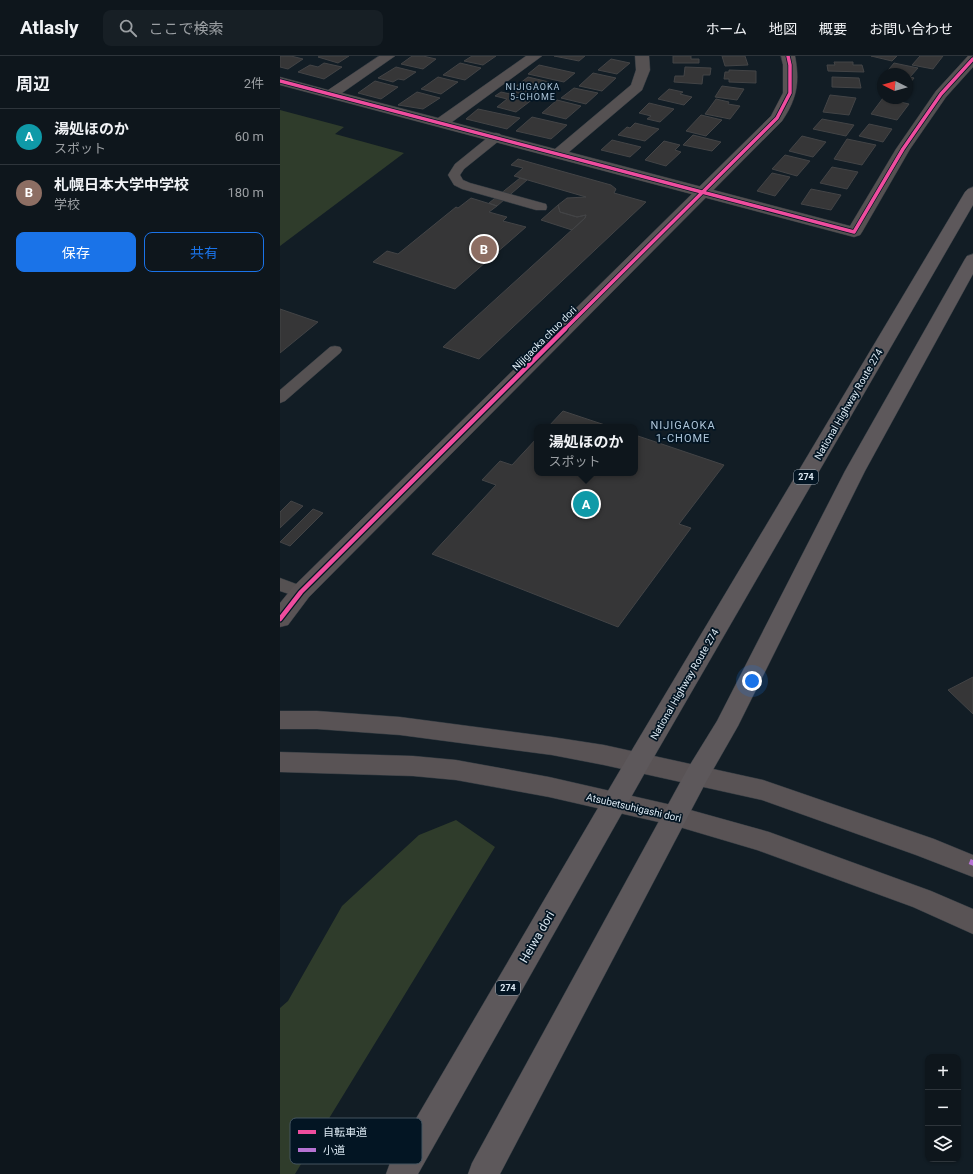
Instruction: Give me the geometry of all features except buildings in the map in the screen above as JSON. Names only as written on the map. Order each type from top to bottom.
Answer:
[{"type":"highway","name":"National Highway Route 274","points":[[638,762],[973,192]]},
{"type":"highway","points":[[483,1174],[697,775],[726,726],[856,471],[973,259]]},
{"type":"highway","name":"Heiwa dori","points":[[422,1137],[638,762]]},
{"type":"highway","name":"Heiwa dori","points":[[401,1174],[407,1164]]},
{"type":"street","points":[[331,94],[388,56]]},
{"type":"street","points":[[441,123],[535,56]]},
{"type":"street","points":[[558,154],[638,87],[643,70],[642,56]]},
{"type":"street","name":"Nijigaoka chuo dori","points":[[280,619],[301,592],[777,118],[790,93],[790,65],[788,56]]},
{"type":"street","points":[[280,81],[703,191],[854,232],[903,149],[941,94],[973,59]]},
{"type":"street","points":[[280,720],[317,720],[400,726],[570,748],[638,762],[763,790],[925,847],[973,866]]},
{"type":"street","name":"Atsubetsuhigashi dori","points":[[280,762],[413,766],[456,770],[503,778],[676,816],[760,840],[922,899],[973,922]]},
{"type":"lane","points":[[496,137],[459,167],[454,176],[458,182],[466,186],[541,207]]},
{"type":"lane","points":[[280,398],[335,350]]},
{"type":"lane","points":[[280,584],[301,592]]},
{"type":"green space","points":[[280,110],[344,127],[335,134],[404,153],[280,246]]},
{"type":"green space","points":[[456,820],[495,847],[329,1118],[290,1118],[290,1164],[301,1164],[295,1174],[280,1174],[280,1008],[288,1001],[342,906],[419,835]]},
{"type":"marked path","points":[[971,865],[973,860]]},
{"type":"cycle path","points":[[280,619],[301,592],[777,118],[790,93],[790,65],[788,56]]},
{"type":"cycle path","points":[[280,81],[854,232],[903,149],[941,94],[973,59]]},
{"type":"place","name":"札幌日本大学中学校","points":[[484,249]]},
{"type":"place","name":"湯処ほのか","points":[[586,504]]},
{"type":"district","name":"NIJIGAOKA 5-CHOME","points":[[533,92]]},
{"type":"district","name":"NIJIGAOKA 1-CHOME","points":[[683,431]]}]
